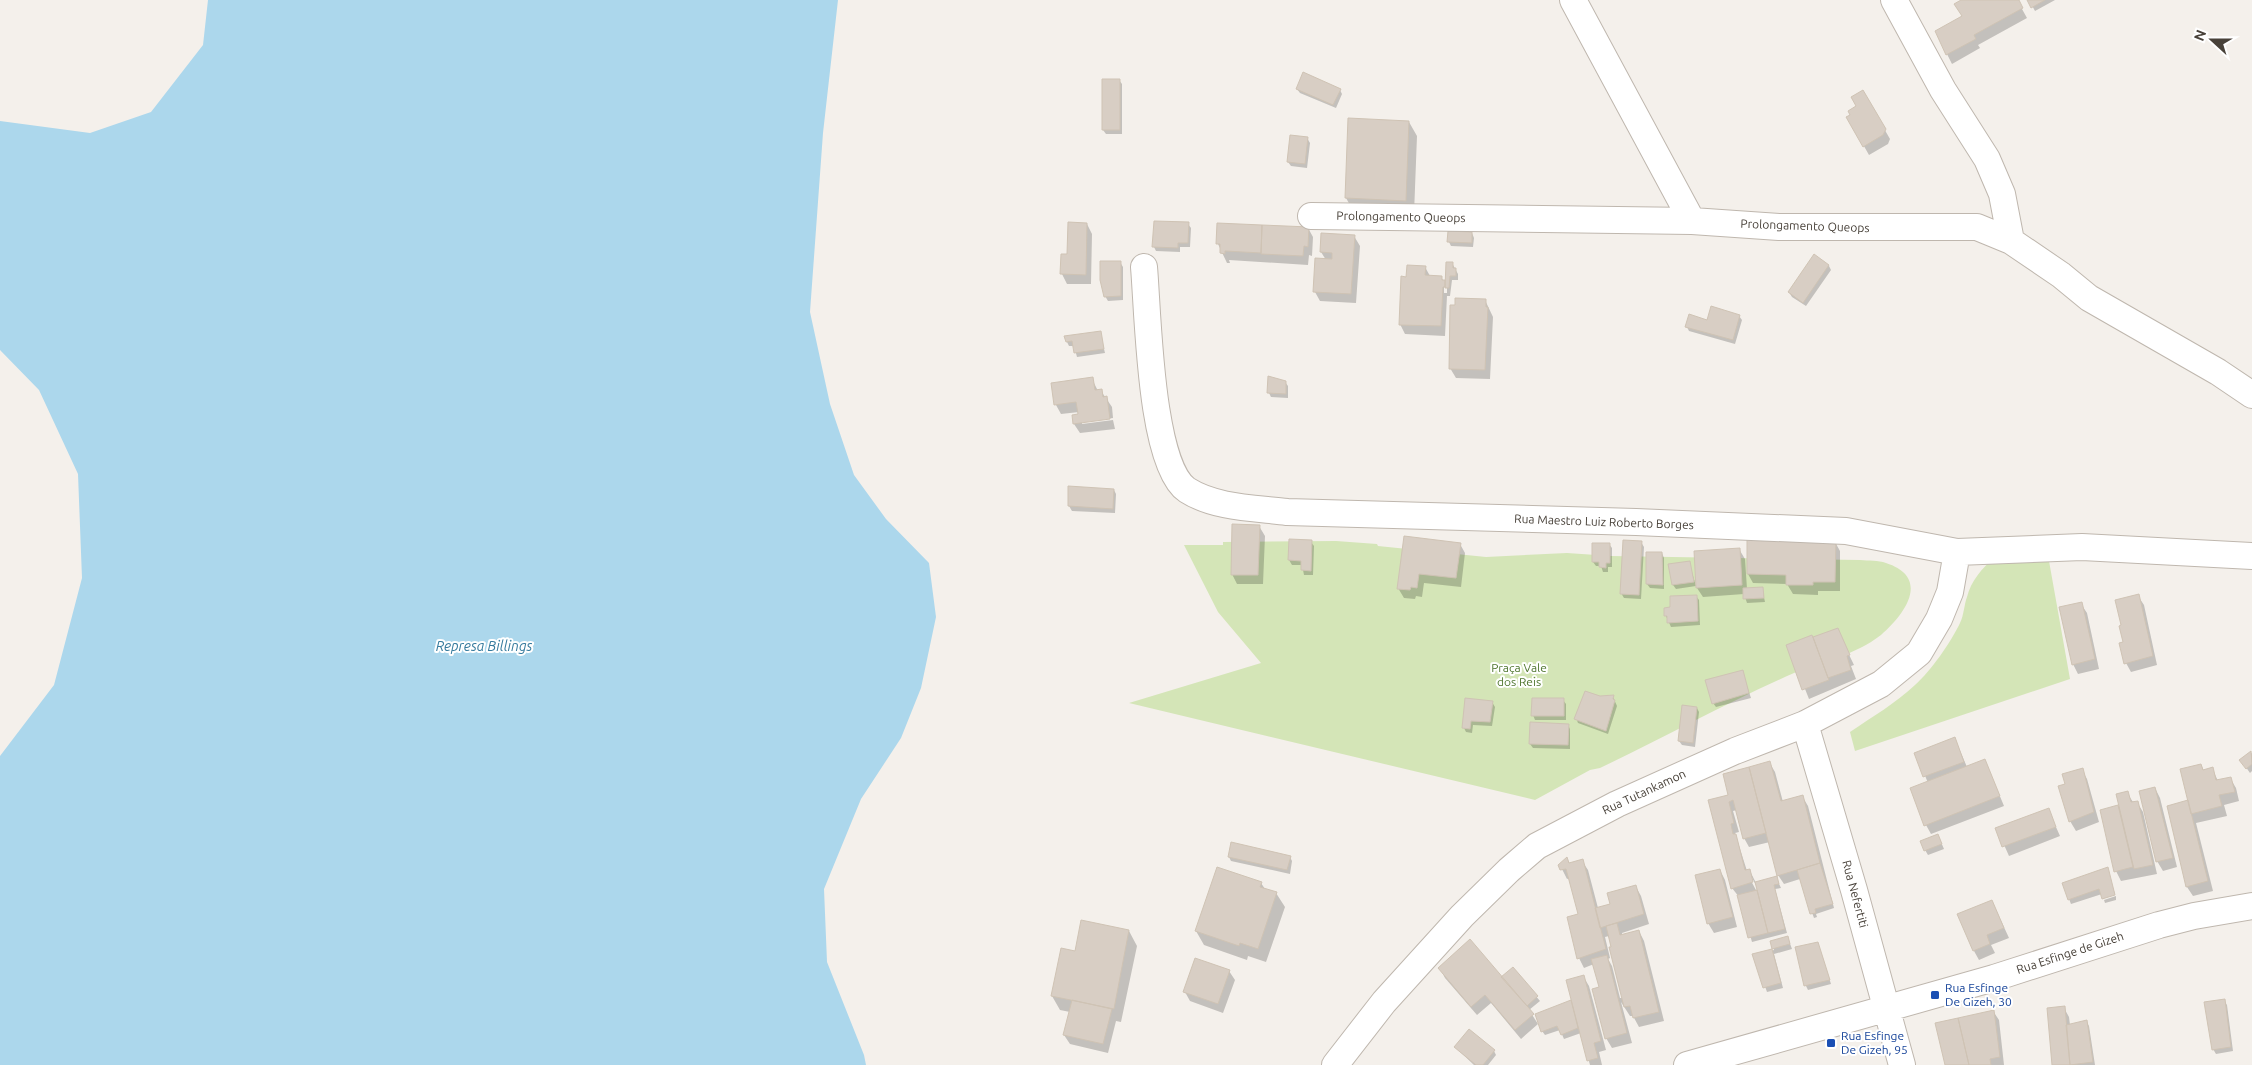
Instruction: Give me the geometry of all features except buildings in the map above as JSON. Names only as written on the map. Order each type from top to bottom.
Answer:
[{"type":"street","points":[[1573,0],[1692,220]]},
{"type":"street","points":[[1894,0],[1943,90],[1988,159],[2002,194],[2010,241]]},
{"type":"street","name":"Prolongamento Queops","points":[[1310,216],[1692,220],[1779,227],[1978,227],[2010,241],[2089,298],[2218,372],[2252,395]]},
{"type":"street","name":"Rua Maestro Luiz Roberto Borges","points":[[1144,267],[1157,415],[1169,463],[1176,478],[1186,489],[1200,496],[1234,506],[1287,512],[1627,522],[1846,531],[1957,552],[2082,547],[2252,556]]},
{"type":"street","name":"Rua Tutankamon","points":[[1335,1065],[1384,1002],[1462,916],[1508,870],[1537,846],[1618,804],[1735,751],[1805,724],[1881,684],[1919,653],[1939,619],[1950,592],[1957,552]]},
{"type":"street","name":"Rua Nefertiti","points":[[1805,724],[1854,890],[1902,1065]]},
{"type":"street","name":"Rua Esfinge de Gizeh","points":[[1687,1065],[1994,978],[2159,925],[2194,916],[2252,906]]},
{"type":"green space","name":"Praça Vale dos Reis","points":[[1336,541],[1486,557],[1567,553],[1611,556],[1877,561],[1900,570],[1908,578],[1911,587],[1905,607],[1890,627],[1861,648],[1769,684],[1600,768],[1590,770],[1535,800],[1129,703],[1261,663],[1218,612],[1184,545],[1223,545],[1223,542]]},
{"type":"green space","points":[[1995,557],[2049,561],[2070,679],[1855,751],[1850,732],[1900,698],[1928,672],[1960,623],[1974,580],[1981,570]]},
{"type":"water","name":"Represa Billings","points":[[208,0],[838,0],[823,133],[810,312],[830,404],[854,475],[886,519],[929,563],[936,617],[921,688],[901,738],[861,799],[824,889],[827,962],[864,1055],[866,1065],[0,1065],[0,756],[54,685],[82,578],[78,474],[39,390],[0,350],[0,121],[90,133],[151,112],[203,45]]},
{"type":"place","name":"Rua Esfinge De Gizeh, 30","points":[[1935,995]]},
{"type":"place","name":"Rua Esfinge De Gizeh, 95","points":[[1831,1043]]}]
